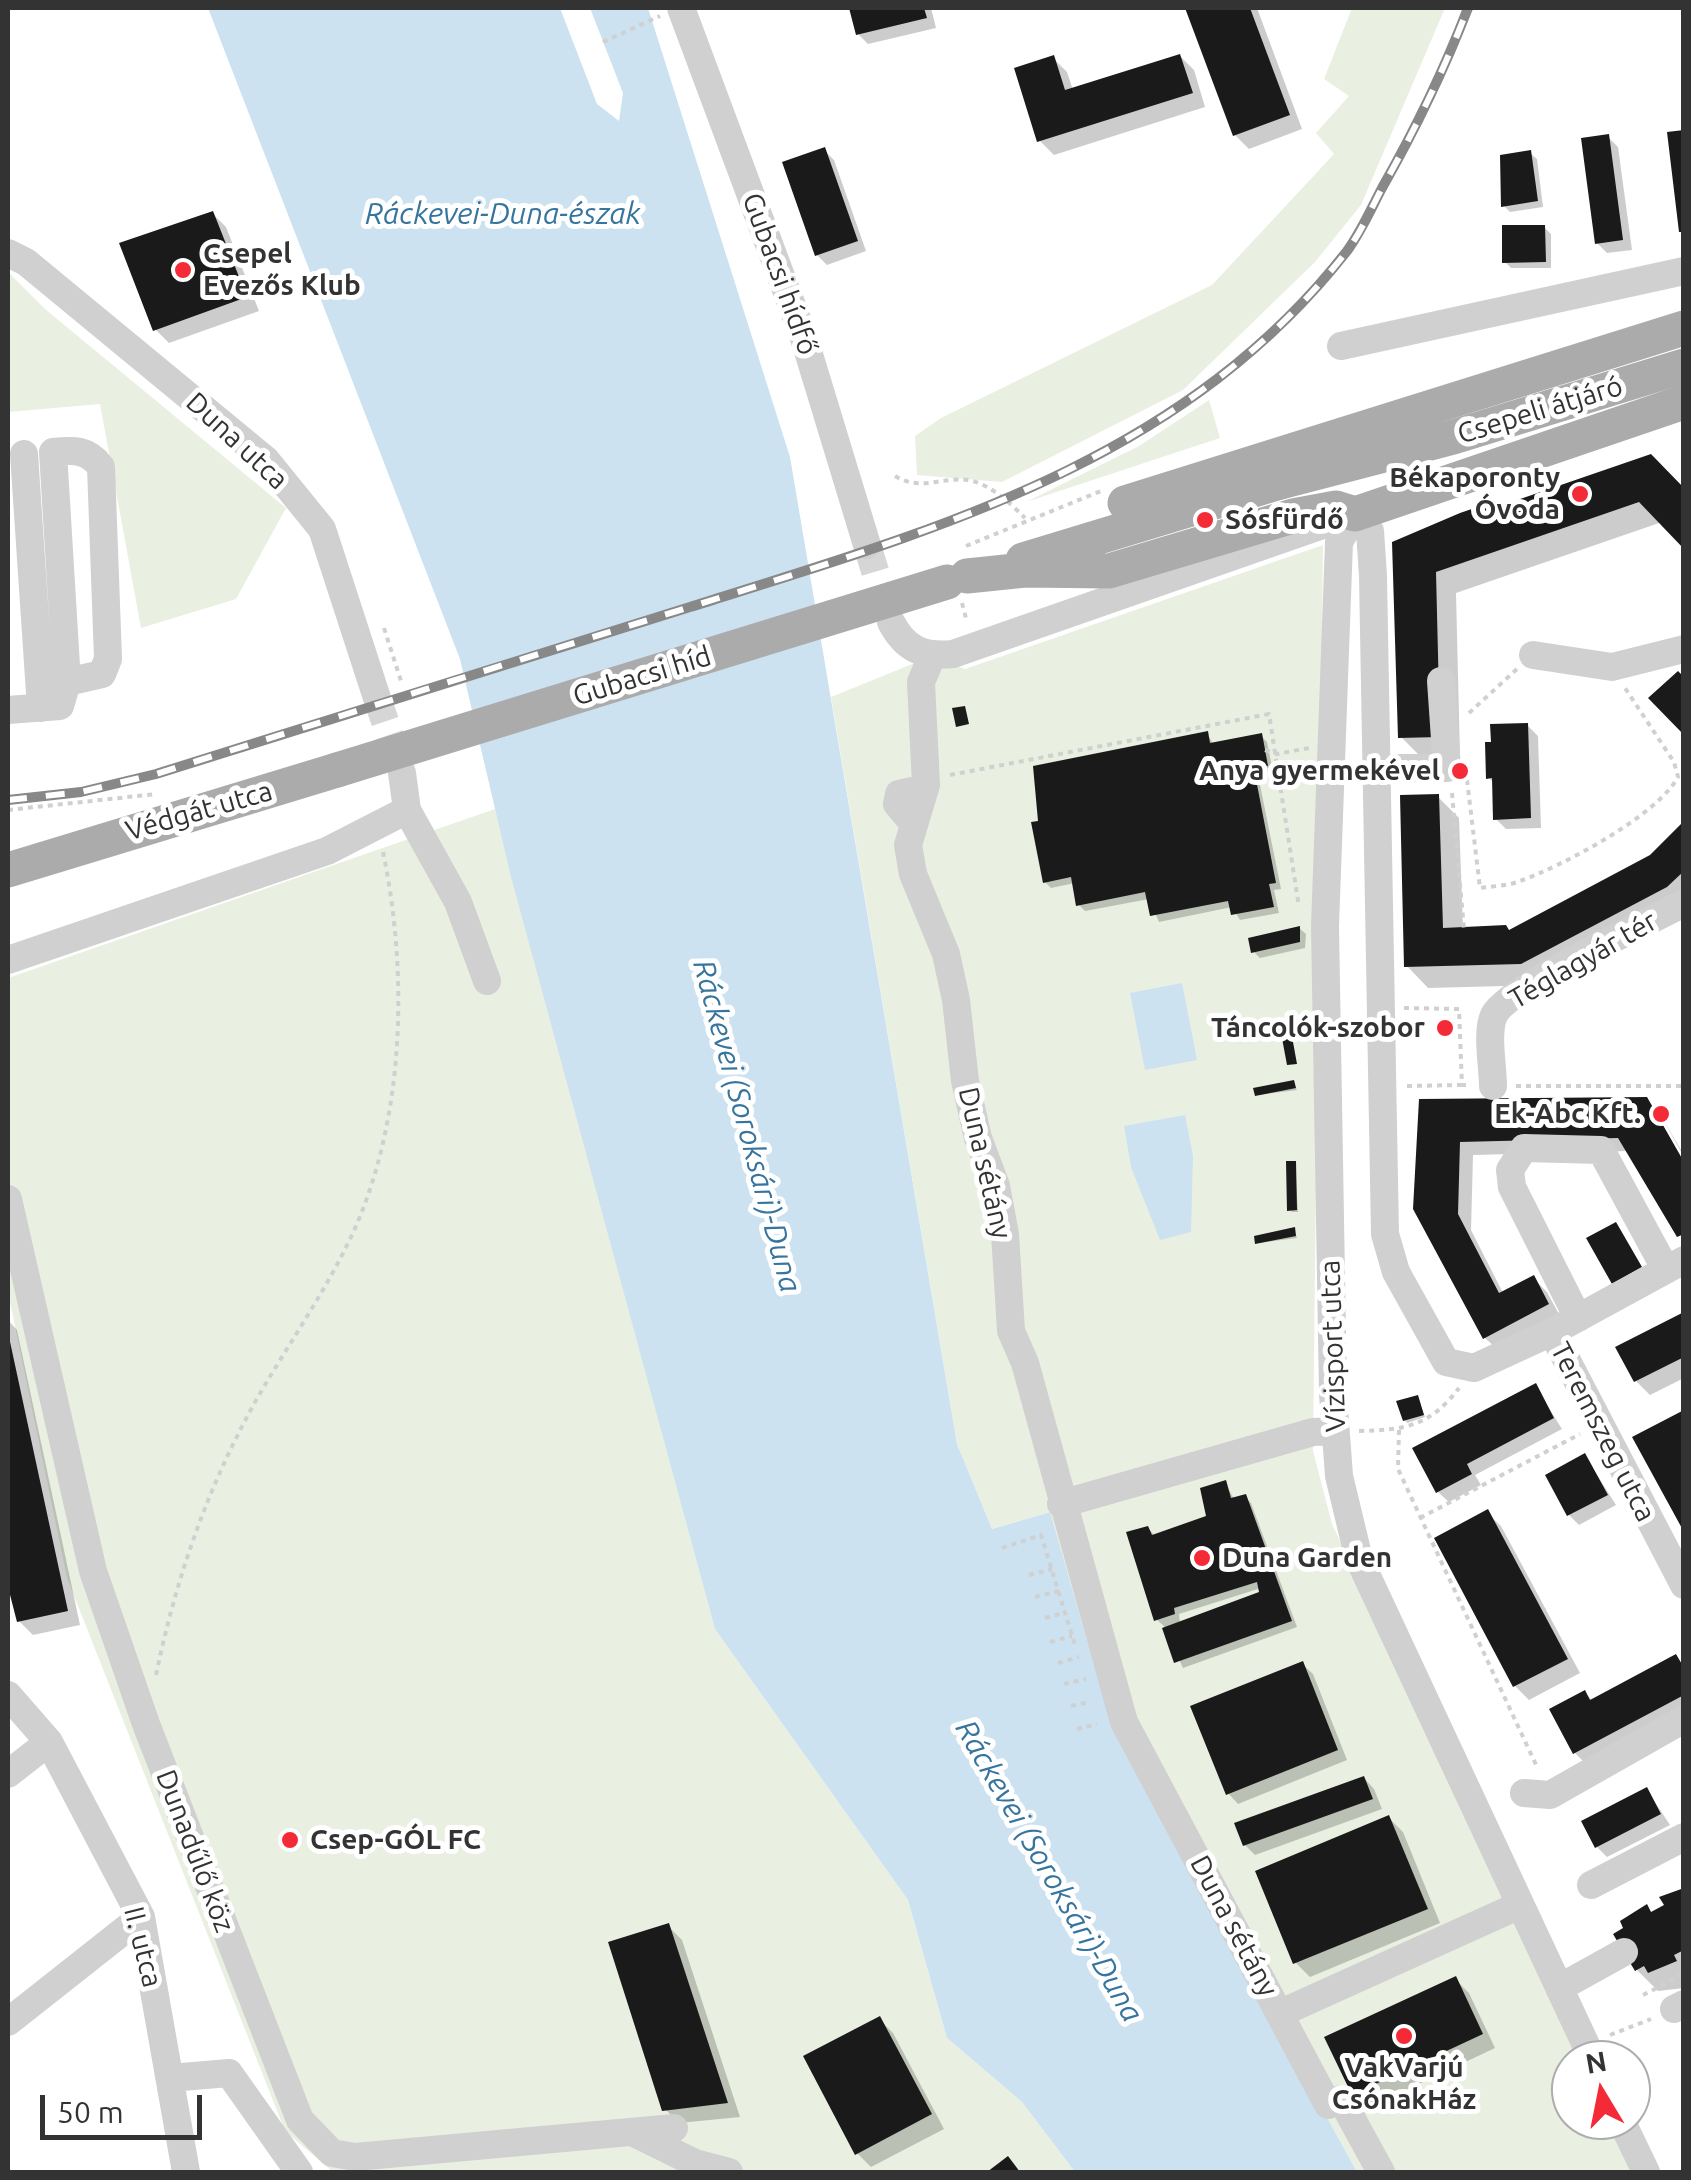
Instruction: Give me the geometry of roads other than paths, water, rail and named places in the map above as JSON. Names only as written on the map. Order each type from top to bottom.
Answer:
[{"type":"main road","points":[[1114,497],[1684,328]]},
{"type":"main road","name":"Csepeli átjáró","points":[[957,570],[1453,437],[1684,366]]},
{"type":"main road","points":[[957,570],[1109,571],[1293,516],[1336,508],[1355,514],[1684,402]]},
{"type":"main road","name":"Csepeli átjáró","points":[[957,570],[1114,497],[1280,482]]},
{"type":"main road","name":"Gubacsi híd","points":[[337,770],[957,570]]},
{"type":"main road","name":"Védgát utca","points":[[8,870],[337,770]]},
{"type":"main road","name":"Védgát utca","points":[[8,848],[62,851]]},
{"type":"street","name":"Gubacsi hídfő","points":[[672,11],[804,338],[867,544]]},
{"type":"street","name":"Duna utca","points":[[8,253],[26,262],[120,336],[277,474],[322,529],[389,688]]},
{"type":"street","points":[[1341,346],[1684,271]]},
{"type":"street","points":[[40,708],[16,456],[78,450],[93,456],[101,467],[108,659],[102,674],[67,682]]},
{"type":"street","points":[[8,710],[60,706],[67,682],[53,452]]},
{"type":"street","points":[[891,622],[900,639],[932,656],[953,654],[1355,514],[1370,531],[1374,576],[1374,768],[1385,1234],[1396,1272],[1446,1362],[1474,1368],[1552,1332],[1578,1318],[1675,1265],[1601,1150],[1524,1148],[1510,1170],[1512,1187],[1578,1318]]},
{"type":"street","name":"Vízisport utca","points":[[1355,514],[1339,542],[1325,926],[1334,1431],[1348,1522],[1359,1558],[1584,2040]]},
{"type":"street","points":[[1339,577],[1374,576]]},
{"type":"street","points":[[1533,655],[1612,667],[1684,649]]},
{"type":"street","name":"Duna sétány","points":[[932,656],[921,682],[921,798],[908,845],[913,874],[946,954],[956,1000],[965,1082],[996,1186],[1012,1331],[1026,1363],[1061,1504],[1124,1722],[1328,2105],[1340,2099],[1381,2172]]},
{"type":"street","points":[[1374,768],[1447,768],[1441,682]]},
{"type":"street","points":[[402,773],[408,810],[458,902],[487,980]]},
{"type":"street","points":[[8,960],[326,851],[408,810]]},
{"type":"street","name":"Téglagyár tér","points":[[1493,1086],[1492,1019],[1500,1008],[1536,982],[1684,903]]},
{"type":"street","name":"Dunadűlő köz","points":[[8,1200],[93,1571],[146,1724],[300,2120],[332,2153],[354,2157],[382,2172]]},
{"type":"street","name":"Teremszeg utca","points":[[1552,1332],[1684,1585]]},
{"type":"street","points":[[1061,1504],[1313,1432],[1334,1431]]},
{"type":"street","name":"II. utca","points":[[8,1696],[50,1742],[142,1917],[186,2172]]},
{"type":"street","points":[[1537,1794],[1684,1719]]},
{"type":"street","points":[[8,1774],[50,1742]]},
{"type":"street","points":[[1591,1885],[1684,1837]]},
{"type":"street","name":"Duna sétány","points":[[1281,2013],[1520,1905]]},
{"type":"street","points":[[8,2022],[142,1917]]},
{"type":"street","points":[[1559,1988],[1624,1952]]},
{"type":"street","points":[[170,2078],[229,2072],[299,2172]]},
{"type":"street","points":[[354,2157],[674,2128]]},
{"type":"street","points":[[635,2134],[696,2163],[729,2172]]},
{"type":"street","points":[[1631,2140],[1646,2172]]},
{"type":"water","name":"Ráckevei-Duna-észak","points":[[208,8],[648,8],[790,457],[957,1444],[992,1529],[1050,1512],[1112,1727],[1357,2172],[1075,2172],[1022,2102],[947,2038],[908,1900],[715,1629],[510,873],[460,659]]},
{"type":"water","points":[[1182,983],[1197,1060],[1145,1070],[1130,993]]},
{"type":"water","points":[[1185,1115],[1193,1156],[1191,1232],[1160,1240],[1131,1167],[1124,1126]]},
{"type":"tunnel","points":[[867,545],[890,620]]},
{"type":"tunnel","points":[[376,695],[402,771]]},
{"type":"railway","points":[[8,800],[81,792],[156,774],[873,549],[1048,480],[1131,437],[1209,385],[1281,324],[1347,251],[1417,122],[1468,8]]},
{"type":"place","name":"Csepel Evezős Klub","points":[[183,270]]},
{"type":"place","name":"Békaporonty Óvoda","points":[[1580,494]]},
{"type":"place","name":"Sósfürdő","points":[[1205,520]]},
{"type":"place","name":"Anya gyermekével","points":[[1460,771]]},
{"type":"place","name":"Táncolók-szobor","points":[[1445,1028]]},
{"type":"place","name":"Ek-Abc Kft.","points":[[1661,1114]]},
{"type":"place","name":"Duna Garden","points":[[1202,1558]]},
{"type":"place","name":"Csep-GÓL FC","points":[[290,1840]]},
{"type":"place","name":"VakVarjú CsónakHáz","points":[[1404,2036]]},
{"type":"water label","name":"Ráckevei (Soroksári)-Duna","points":[[747,1126]]},
{"type":"water label","name":"Ráckevei (Soroksári)-Duna","points":[[1049,1871]]}]
